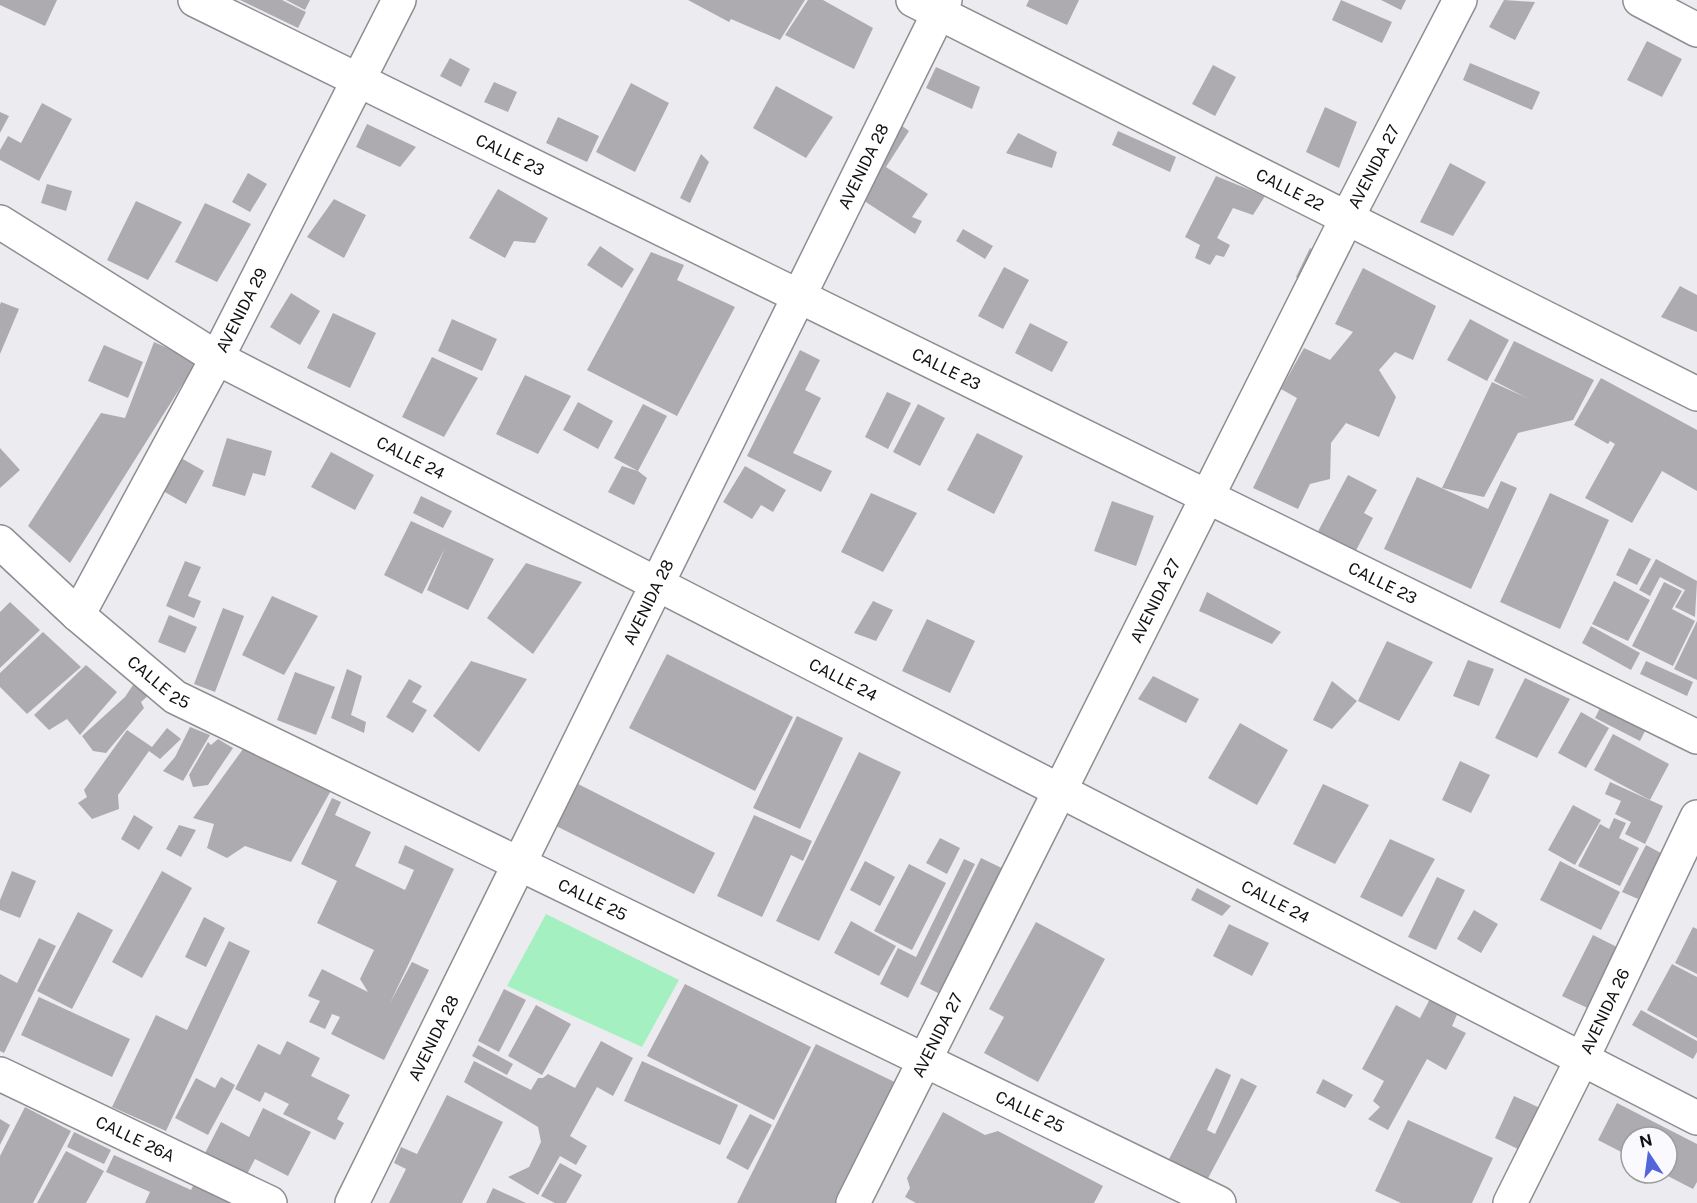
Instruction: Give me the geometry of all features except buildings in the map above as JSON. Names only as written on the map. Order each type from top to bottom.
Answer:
[{"type":"street","name":"CALLE 23","points":[[195,0],[1697,737]]},
{"type":"street","name":"AVENIDA 29","points":[[78,615],[217,358],[399,0]]},
{"type":"street","name":"AVENIDA 27","points":[[853,1203],[1347,218],[1460,0]]},
{"type":"street","points":[[1640,0],[1697,30]]},
{"type":"street","name":"CALLE 22","points":[[933,4],[1347,218],[1697,394]]},
{"type":"street","name":"AVENIDA 28","points":[[352,1203],[799,297],[933,4]]},
{"type":"street","name":"CALLE 24","points":[[0,222],[217,358],[1697,1118]]},
{"type":"street","name":"CALLE 25","points":[[0,542],[78,615],[175,697],[1219,1203]]},
{"type":"street","name":"AVENIDA 26","points":[[1510,1203],[1582,1059],[1697,817]]},
{"type":"street","name":"CALLE 26A","points":[[0,1074],[270,1203]]},
{"type":"green space","points":[[546,914],[679,980],[642,1047],[507,986]]}]
